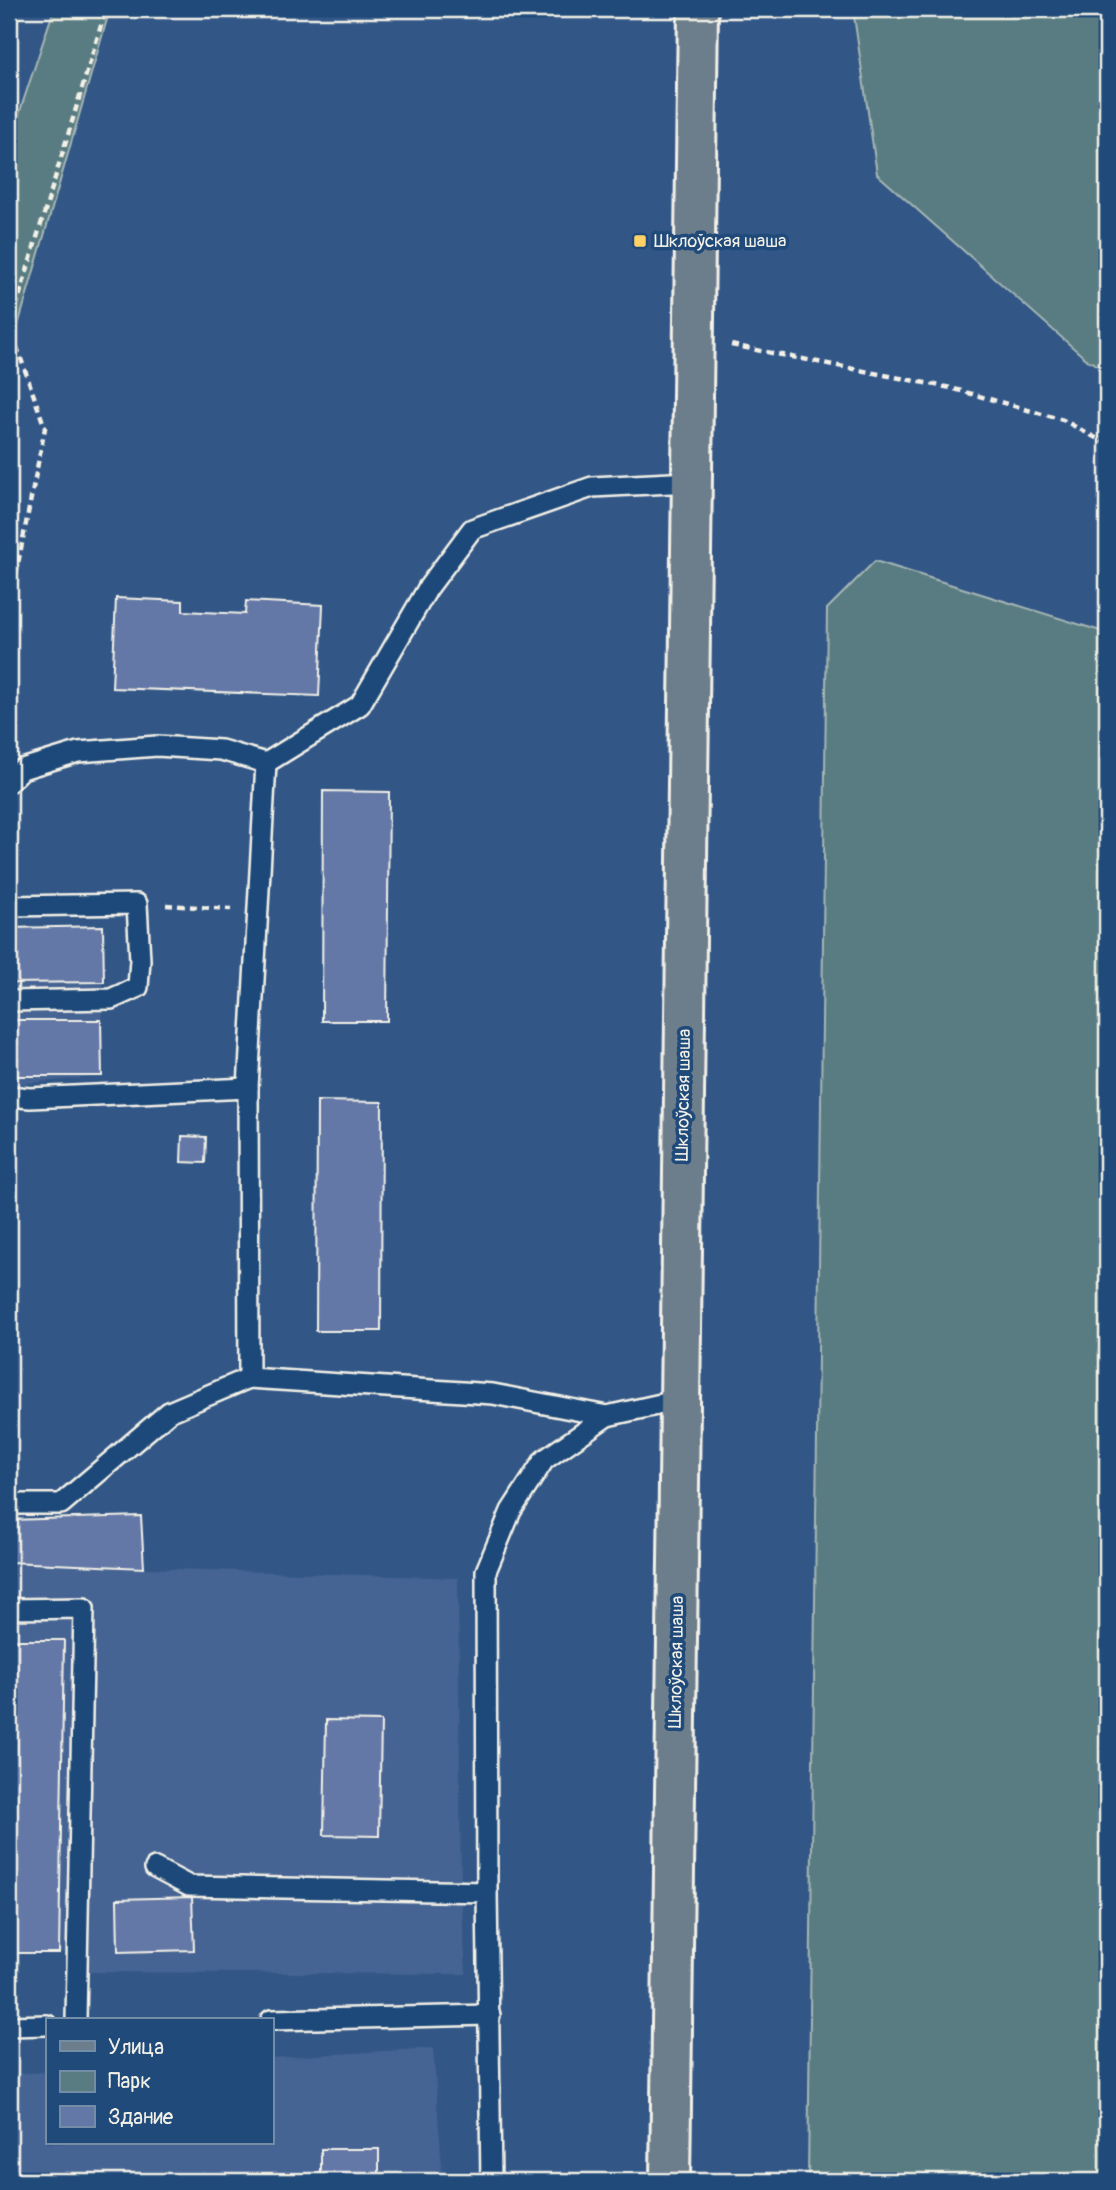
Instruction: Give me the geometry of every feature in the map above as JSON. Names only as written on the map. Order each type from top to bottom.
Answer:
[{"type":"main road","name":"Шклоўская шаша","points":[[670,2181],[698,9]]},
{"type":"lane","points":[[9,782],[22,769],[78,752],[157,746],[221,750],[266,764],[359,705],[428,588],[471,529],[592,487],[691,482]]},
{"type":"lane","points":[[249,1378],[248,1088],[266,764]]},
{"type":"lane","points":[[9,906],[137,904],[140,960],[138,987],[111,999],[9,1001]]},
{"type":"lane","points":[[9,1096],[30,1098],[248,1088]]},
{"type":"lane","points":[[9,1504],[61,1504],[169,1412],[249,1378],[493,1394],[607,1416]]},
{"type":"lane","points":[[491,2181],[486,1571],[511,1511],[544,1460],[607,1416],[679,1400]]},
{"type":"lane","points":[[9,1609],[83,1608],[76,2018]]},
{"type":"lane","points":[[155,1868],[189,1886],[487,1892]]},
{"type":"lane","points":[[273,2020],[490,2015]]},
{"type":"lane","points":[[9,2026],[46,2025]]},
{"type":"path","points":[[9,609],[45,428],[10,327],[106,9]]},
{"type":"path","points":[[693,344],[723,344],[951,388],[1063,420],[1107,444]]},
{"type":"path","points":[[137,904],[258,911]]},
{"type":"shaded area","points":[[103,926],[102,1076],[9,1085],[9,928]]},
{"type":"shaded area","points":[[141,1516],[144,1568],[458,1578],[461,1891],[466,1974],[89,1972],[89,1952],[9,1953],[9,1520]]},
{"type":"shaded area","points":[[433,2048],[443,2181],[9,2181],[9,2074],[46,2072],[46,2144],[273,2144],[273,2058]]},
{"type":"green space","points":[[54,9],[110,9],[12,346],[9,345],[9,144]]},
{"type":"green space","points":[[853,9],[1107,9],[1107,370],[1087,360],[877,174]]},
{"type":"green space","points":[[875,561],[1107,633],[1107,2181],[808,2181],[827,609]]},
{"type":"building","points":[[116,598],[183,601],[183,611],[245,614],[246,601],[323,605],[319,696],[112,688]]},
{"type":"building","points":[[323,791],[389,792],[387,1021],[322,1021]]},
{"type":"building","points":[[103,926],[104,982],[9,983],[9,928]]},
{"type":"building","points":[[9,1020],[101,1020],[102,1076],[9,1076]]},
{"type":"building","points":[[317,1101],[382,1102],[381,1331],[316,1331]]},
{"type":"building","points":[[182,1136],[206,1137],[205,1163],[181,1162]]},
{"type":"building","points":[[141,1516],[144,1568],[9,1562],[9,1520]]},
{"type":"building","points":[[9,1640],[64,1640],[59,1953],[9,1953]]},
{"type":"building","points":[[326,1720],[381,1721],[379,1836],[324,1835]]},
{"type":"building","points":[[192,1897],[194,1950],[118,1952],[117,1899]]},
{"type":"building","points":[[321,2149],[379,2149],[379,2181],[321,2181]]},
{"type":"place","name":"Шклоўская шаша","points":[[640,241]]}]
